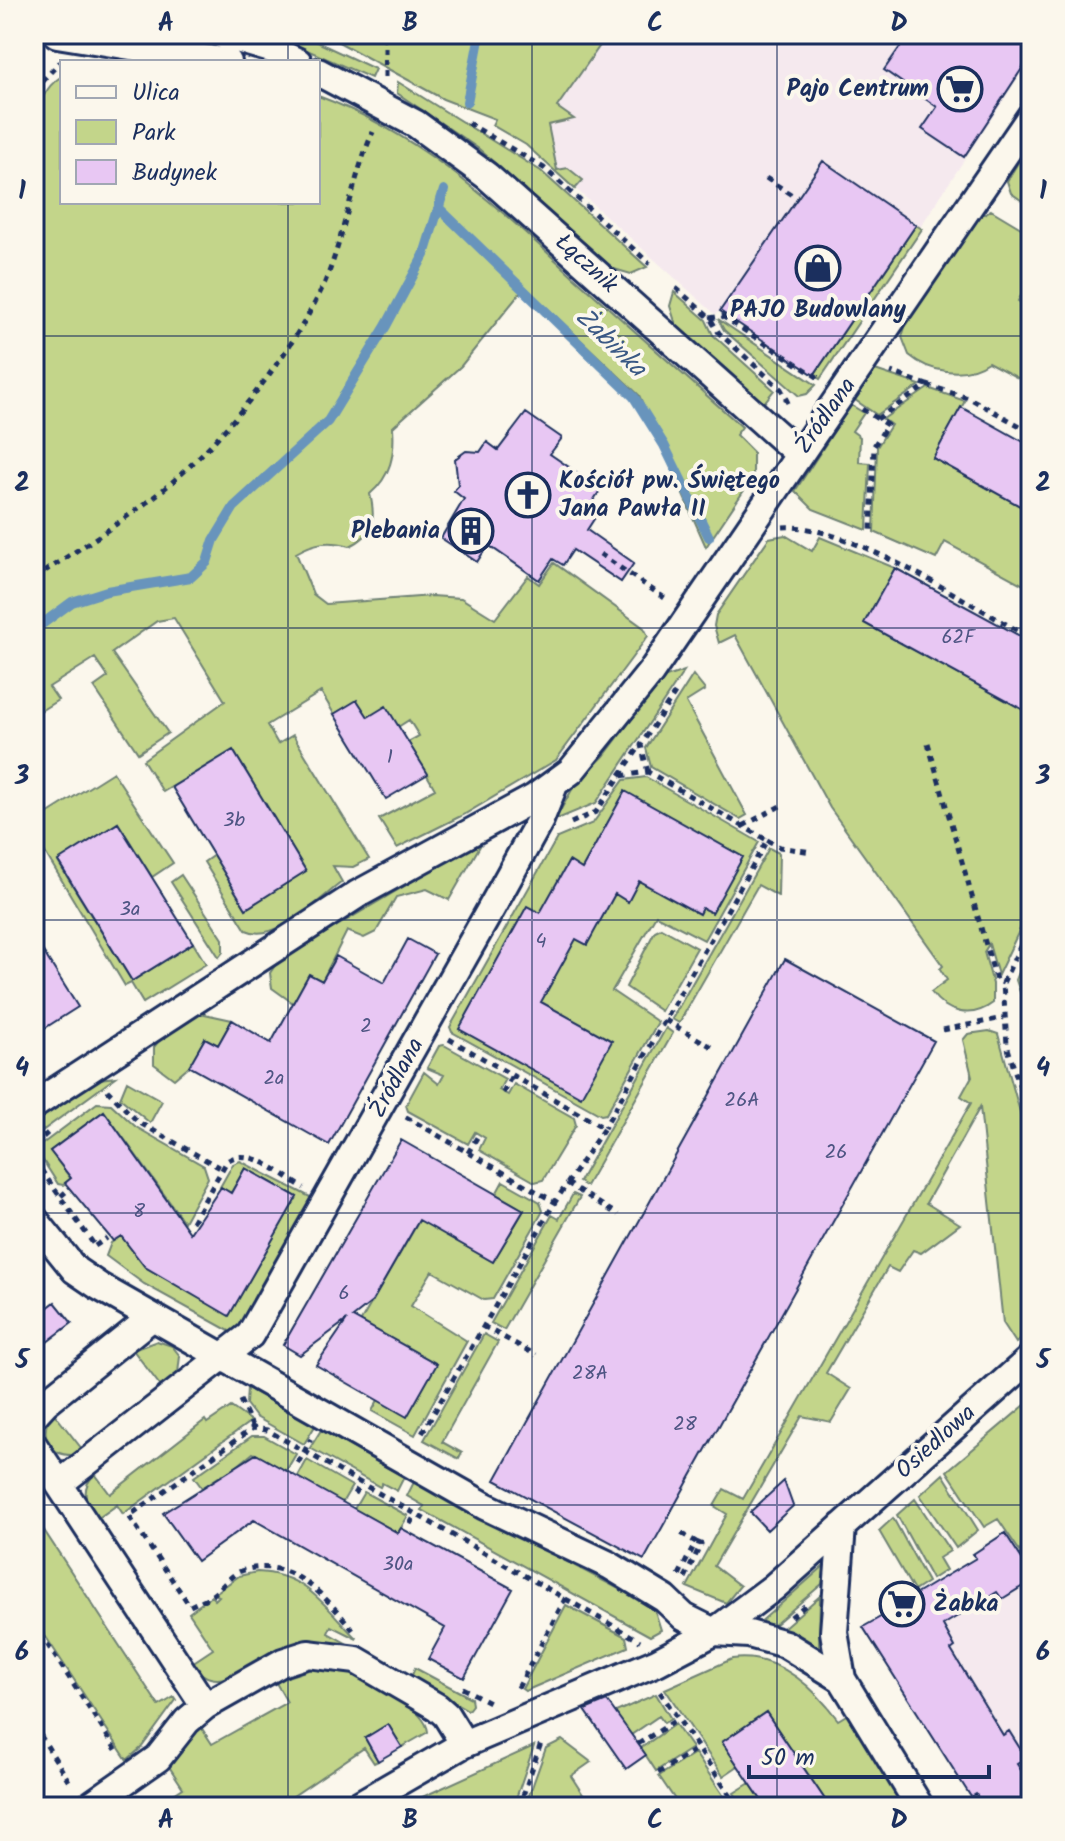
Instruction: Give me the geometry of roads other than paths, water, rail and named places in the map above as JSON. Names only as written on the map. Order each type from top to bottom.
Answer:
[{"type":"street","points":[[220,34],[271,49],[294,60]]},
{"type":"street","points":[[61,43],[210,60]]},
{"type":"street","name":"Łącznik","points":[[320,73],[435,137],[487,176],[799,454]]},
{"type":"street","name":"Łącznik","points":[[320,84],[358,93]]},
{"type":"street","name":"Źródlana","points":[[34,1105],[124,1043],[358,894],[554,785],[588,753],[634,697],[1031,116]]},
{"type":"street","name":"Źródlana","points":[[59,1484],[250,1335],[533,832],[554,785]]},
{"type":"street","points":[[34,1219],[75,1270],[223,1359],[501,1514],[609,1565],[665,1599],[684,1617],[714,1632],[749,1634],[785,1644],[805,1653],[842,1679]]},
{"type":"street","points":[[34,1415],[151,1318]]},
{"type":"street","name":"Osiedlowa","points":[[355,1807],[464,1744],[657,1662],[714,1632],[752,1606],[1031,1358]]},
{"type":"street","points":[[34,1446],[205,1706]]},
{"type":"street","points":[[842,1526],[834,1632],[842,1679],[920,1807]]},
{"type":"street","points":[[79,1801],[158,1758],[195,1713],[205,1706],[283,1662],[308,1654],[330,1654],[356,1660],[437,1707],[446,1715],[464,1744]]},
{"type":"waterway","points":[[467,102],[480,34]]},
{"type":"waterway","points":[[34,630],[72,602],[107,591],[191,577],[207,562],[214,540],[234,507],[328,421],[386,326],[424,255],[444,190]]},
{"type":"waterway","name":"Żabinka","points":[[440,209],[634,397],[664,445],[709,537]]},
{"type":"place","name":"Pajo Centrum","points":[[960,89]]},
{"type":"place","name":"PAJO Budowlany","points":[[818,268]]},
{"type":"place","name":"Kościół pw. Świętego Jana Pawła II","points":[[528,495]]},
{"type":"place","name":"Plebania","points":[[471,531]]},
{"type":"place","name":"Żabka","points":[[902,1604]]}]
